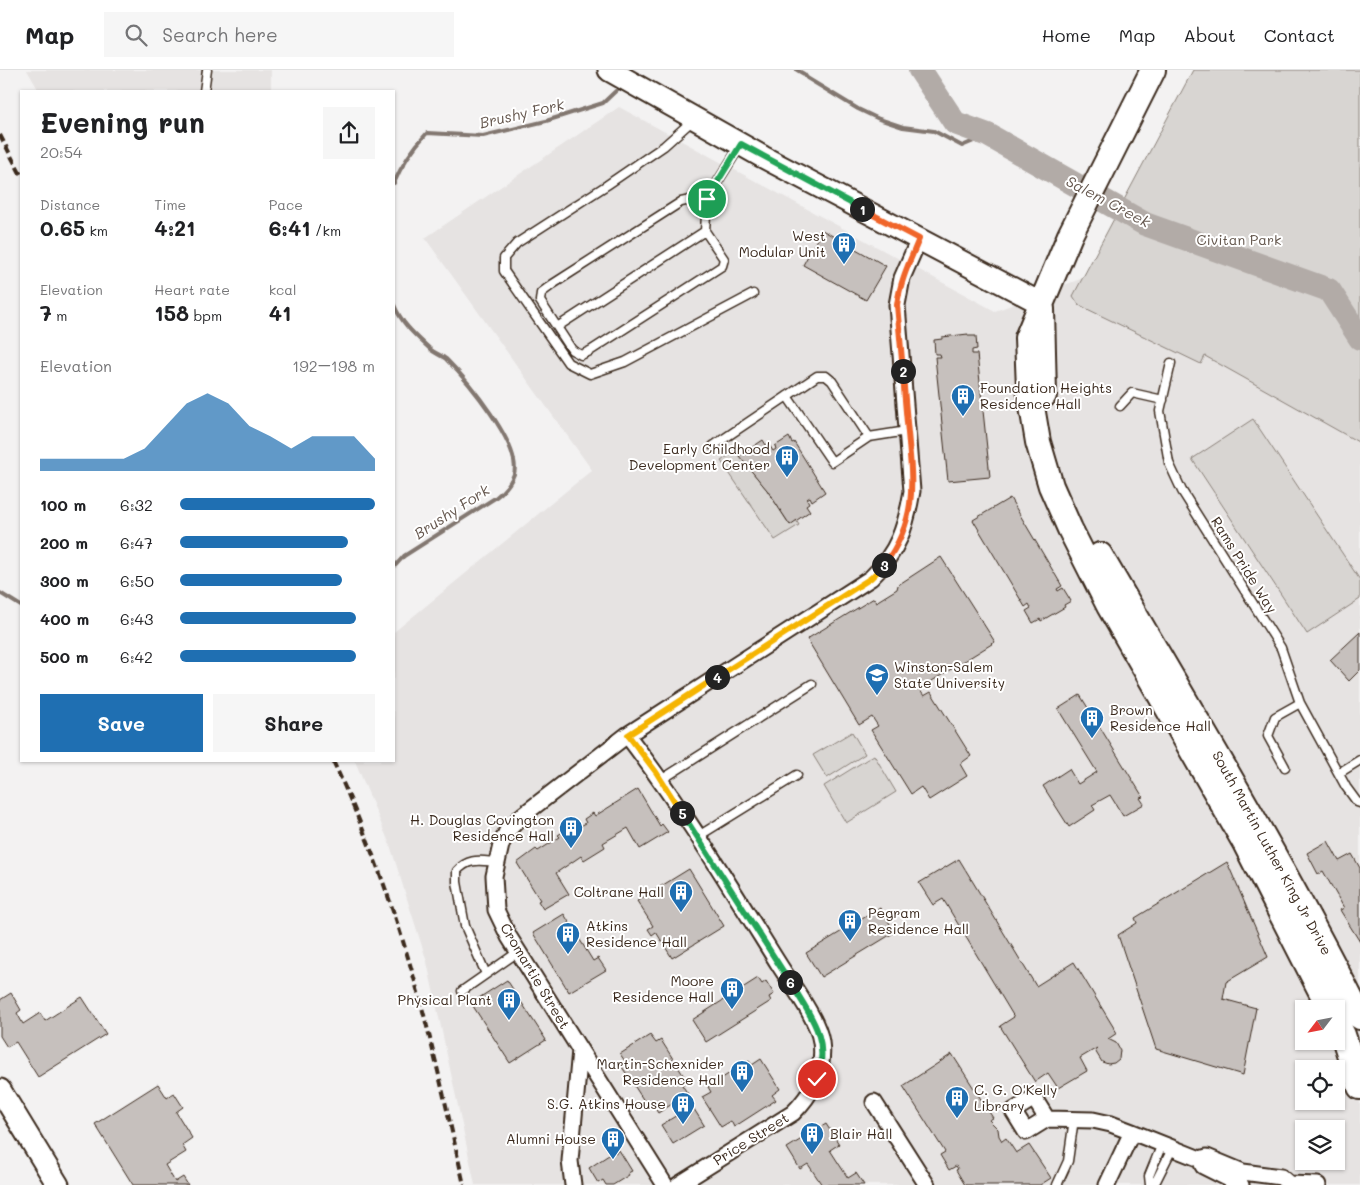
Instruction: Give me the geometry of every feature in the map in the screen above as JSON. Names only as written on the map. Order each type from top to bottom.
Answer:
[{"type":"main road","points":[[609,70],[741,144],[1042,304]]},
{"type":"main road","name":"South Martin Luther King Jr Drive","points":[[1153,70],[1070,235],[1027,338],[1029,389],[1038,442],[1050,486],[1109,606],[1245,844],[1325,1000]]},
{"type":"main road","name":"South Martin Luther King Jr Drive","points":[[1042,304],[1046,423],[1061,475],[1073,504],[1090,538],[1267,841],[1326,949],[1360,1017]]},
{"type":"main road","points":[[1345,1041],[1360,1087]]},
{"type":"main road","points":[[0,1090],[58,1185]]},
{"type":"street","name":"Cromartie Street","points":[[664,1185],[518,952],[496,910],[494,876],[501,844],[507,832],[523,816],[628,735],[871,578],[893,552],[902,535],[912,491],[897,305],[902,278],[919,239]]},
{"type":"street","name":"Price Street","points":[[628,735],[658,776],[769,948],[814,1022],[821,1041],[821,1066],[808,1098],[793,1113],[678,1185]]},
{"type":"street","points":[[573,1185],[570,1161],[580,1050]]},
{"type":"street","points":[[874,1102],[927,1185]]},
{"type":"street","points":[[1047,1119],[1074,1118],[1111,1124],[1200,1159],[1202,1166],[1226,1172],[1242,1172],[1281,1178],[1288,1184],[1318,1185]]},
{"type":"street","points":[[1107,1185],[1132,1132]]},
{"type":"street","points":[[1226,1172],[1240,1185]]},
{"type":"lane","points":[[204,90],[208,70]]},
{"type":"lane","points":[[695,118],[656,151],[517,243],[504,258],[504,271],[568,363],[590,374],[624,362],[753,294]]},
{"type":"lane","points":[[707,199],[681,202],[552,284],[541,293],[540,301],[572,350],[581,355],[590,351],[722,266],[724,259],[705,231],[707,199],[741,144]]},
{"type":"lane","points":[[556,326],[705,231]]},
{"type":"lane","name":"Rams Pride Way","points":[[1171,363],[1160,411],[1169,463],[1182,491],[1281,648],[1300,703],[1346,787],[1357,802],[1360,803]]},
{"type":"lane","points":[[713,446],[817,376],[826,376],[832,381],[869,437]]},
{"type":"lane","points":[[1120,406],[1132,394],[1163,400]]},
{"type":"lane","points":[[788,396],[832,462],[869,437],[907,431]]},
{"type":"lane","points":[[658,776],[812,684]]},
{"type":"lane","points":[[1285,768],[1268,736],[1274,717],[1300,703]]},
{"type":"lane","points":[[1339,773],[1360,760]]},
{"type":"lane","points":[[697,837],[797,775]]},
{"type":"lane","points":[[486,974],[465,926],[457,882],[457,871],[463,864],[473,861],[497,862]]},
{"type":"lane","points":[[462,991],[518,952]]},
{"type":"lane","points":[[1057,1185],[1068,1161],[1074,1118]]},
{"type":"lane","points":[[1151,1184],[1149,1176],[1167,1146]]},
{"type":"shaded area","points":[[27,70],[271,70],[271,90],[38,90]]},
{"type":"shaded area","name":"Winston-Salem State University","points":[[619,107],[995,311],[1091,275],[1360,418],[1360,1185],[475,1185],[427,962],[390,845],[355,762],[395,762],[395,631],[592,470],[425,238]]},
{"type":"green space","name":"Civitan Park","points":[[1193,70],[1360,70],[1360,443],[1205,356],[1201,364],[1079,305],[1073,296]]},
{"type":"green space","points":[[1253,419],[1360,580],[1360,599],[1307,634],[1192,459]]},
{"type":"green space","points":[[735,451],[767,490],[789,524],[796,520],[799,525],[775,540],[721,461]]},
{"type":"green space","points":[[852,732],[865,754],[827,778],[813,755]]},
{"type":"green space","points":[[874,755],[896,792],[846,823],[824,786]]},
{"type":"building","name":"West Modular Unit","points":[[822,230],[886,266],[866,300],[803,265]]},
{"type":"building","name":"Foundation Heights Residence Hall","points":[[968,334],[968,336],[976,336],[977,349],[972,350],[972,354],[977,354],[990,477],[948,481],[935,357],[941,357],[940,354],[935,354],[934,340],[942,339],[942,337]]},
{"type":"building","name":"Early Childhood Development Center","points":[[789,437],[825,492],[812,501],[810,497],[807,499],[809,503],[806,505],[810,511],[790,525],[767,490],[739,456],[763,440],[766,445],[768,443],[773,451],[776,449],[775,446]]},
{"type":"building","points":[[1010,498],[1062,586],[1057,589],[1058,591],[1063,588],[1071,601],[1064,605],[1065,607],[1041,621],[1040,619],[1033,623],[1026,611],[1031,608],[1029,604],[1025,607],[973,520]]},
{"type":"building","points":[[941,557],[995,642],[919,689],[924,696],[931,692],[971,756],[960,764],[967,776],[929,800],[921,787],[911,794],[871,730],[878,726],[872,717],[859,725],[807,639],[874,598],[876,602]]},
{"type":"building","points":[[1360,632],[1360,670],[1349,681],[1330,660]]},
{"type":"building","name":"Brown Residence Hall","points":[[1080,695],[1143,797],[1140,798],[1144,804],[1123,816],[1110,795],[1092,805],[1095,810],[1069,827],[1043,786],[1069,769],[1078,784],[1097,772],[1058,709]]},
{"type":"building","name":"H. Douglas Covington Residence Hall","points":[[638,789],[660,826],[662,824],[668,832],[640,849],[628,828],[603,843],[605,847],[584,860],[581,856],[556,873],[569,894],[543,909],[538,901],[540,900],[517,863],[536,849],[538,851],[560,837],[558,835],[567,829],[569,832],[586,823],[584,819],[593,813],[595,816]]},
{"type":"building","points":[[1328,841],[1339,861],[1352,854],[1360,868],[1360,942],[1340,910],[1344,908],[1323,871],[1318,874],[1307,853]]},
{"type":"building","points":[[959,859],[1036,986],[1074,962],[1117,1033],[1108,1039],[1116,1043],[1120,1050],[1119,1059],[1114,1063],[1102,1062],[1095,1050],[1097,1048],[1080,1058],[1087,1071],[1058,1088],[1048,1073],[1035,1082],[1000,1026],[1014,1017],[943,899],[933,905],[919,883]]},
{"type":"building","points":[[1227,862],[1268,957],[1226,982],[1223,999],[1256,1008],[1243,1075],[1156,1049],[1118,935],[1137,923],[1135,918]]},
{"type":"building","name":"Coltrane Hall","points":[[689,869],[724,926],[672,958],[656,932],[652,935],[648,929],[653,926],[637,901]]},
{"type":"building","name":"Pegram Residence Hall","points":[[880,908],[895,932],[821,977],[806,953]]},
{"type":"building","name":"Atkins Residence Hall","points":[[564,914],[593,961],[598,958],[606,970],[569,992],[533,933]]},
{"type":"building","name":"Moore Residence Hall","points":[[758,978],[762,984],[766,981],[774,994],[769,997],[771,1001],[706,1042],[692,1020]]},
{"type":"building","name":"Physical Plant","points":[[507,980],[546,1040],[510,1063],[471,1003]]},
{"type":"building","points":[[11,993],[21,1010],[17,1013],[23,1024],[40,1013],[45,1021],[82,997],[106,1034],[38,1077],[16,1042],[7,1047],[0,1036],[0,1000]]},
{"type":"building","name":"Martin-Schexnider Residence Hall","points":[[650,1035],[656,1043],[661,1040],[687,1081],[682,1085],[688,1094],[658,1113],[652,1104],[648,1107],[622,1067],[627,1064],[620,1054]]},
{"type":"building","name":"C. G. O'Kelly Library","points":[[952,1054],[993,1118],[989,1120],[998,1129],[1002,1141],[1006,1138],[1016,1153],[1029,1145],[1051,1178],[1040,1185],[965,1185],[956,1170],[958,1169],[956,1166],[949,1170],[940,1155],[945,1152],[903,1086]]},
{"type":"building","name":"Martin-Schexnider Residence Hall","points":[[761,1059],[780,1089],[772,1095],[776,1100],[734,1127],[731,1121],[721,1127],[702,1097],[711,1092],[708,1087],[749,1061],[752,1065]]},
{"type":"building","points":[[158,1084],[167,1098],[174,1093],[183,1107],[176,1112],[192,1138],[182,1145],[186,1152],[165,1165],[175,1182],[183,1177],[188,1185],[133,1185],[95,1124]]},
{"type":"building","name":"S.G. Atkins House","points":[[692,1106],[704,1125],[673,1144],[661,1125]]},
{"type":"building","name":"Blair Hall","points":[[826,1124],[839,1144],[830,1150],[848,1178],[856,1173],[864,1185],[822,1185],[808,1164],[800,1169],[787,1148]]},
{"type":"building","name":"Alumni House","points":[[619,1150],[632,1171],[613,1185],[606,1185],[603,1180],[598,1183],[589,1168]]},
{"type":"waterway","name":"Brushy Fork","points":[[797,70],[858,109],[879,119],[903,127],[934,131],[962,146],[988,135]]},
{"type":"waterway","name":"Salem Creek","points":[[920,70],[955,123],[988,135],[1145,224],[1329,290],[1360,338]]},
{"type":"waterway","name":"Brushy Fork","points":[[395,181],[408,156],[427,133],[483,136],[546,121],[603,103],[622,85]]},
{"type":"waterway","name":"Brushy Fork","points":[[395,307],[409,329],[432,350],[446,359],[466,381],[501,430],[510,447],[514,462],[514,474],[501,493],[404,556],[395,566]]},
{"type":"waterway","name":"Brushy Fork","points":[[0,593],[20,605]]},
{"type":"railway","points":[[0,135],[20,173]]},
{"type":"railway","points":[[333,762],[358,817],[380,874],[409,960],[436,1062],[464,1185]]},
{"type":"place","name":"West Modular Unit","points":[[844,265]]},
{"type":"place","name":"Foundation Heights Residence Hall","points":[[963,417]]},
{"type":"place","name":"Early Childhood Development Center","points":[[787,478]]},
{"type":"place","name":"Winston-Salem State University","points":[[877,696]]},
{"type":"place","name":"Brown Residence Hall","points":[[1092,739]]},
{"type":"place","name":"H. Douglas Covington Residence Hall","points":[[571,849]]},
{"type":"place","name":"Coltrane Hall","points":[[681,913]]},
{"type":"place","name":"Pegram Residence Hall","points":[[850,942]]},
{"type":"place","name":"Atkins Residence Hall","points":[[568,955]]},
{"type":"place","name":"Moore Residence Hall","points":[[732,1010]]},
{"type":"place","name":"Physical Plant","points":[[509,1021]]},
{"type":"place","name":"Martin-Schexnider Residence Hall","points":[[742,1093]]},
{"type":"place","name":"C. G. O'Kelly Library","points":[[957,1119]]},
{"type":"place","name":"S.G. Atkins House","points":[[683,1125]]},
{"type":"place","name":"Blair Hall","points":[[812,1155]]},
{"type":"place","name":"Alumni House","points":[[613,1160]]},
{"type":"route","points":[[707,199],[741,144],[919,239],[902,278],[897,305],[912,491],[902,535],[893,552],[871,578],[628,735],[656,772],[814,1022],[819,1033],[822,1051],[821,1066],[817,1079]]}]
